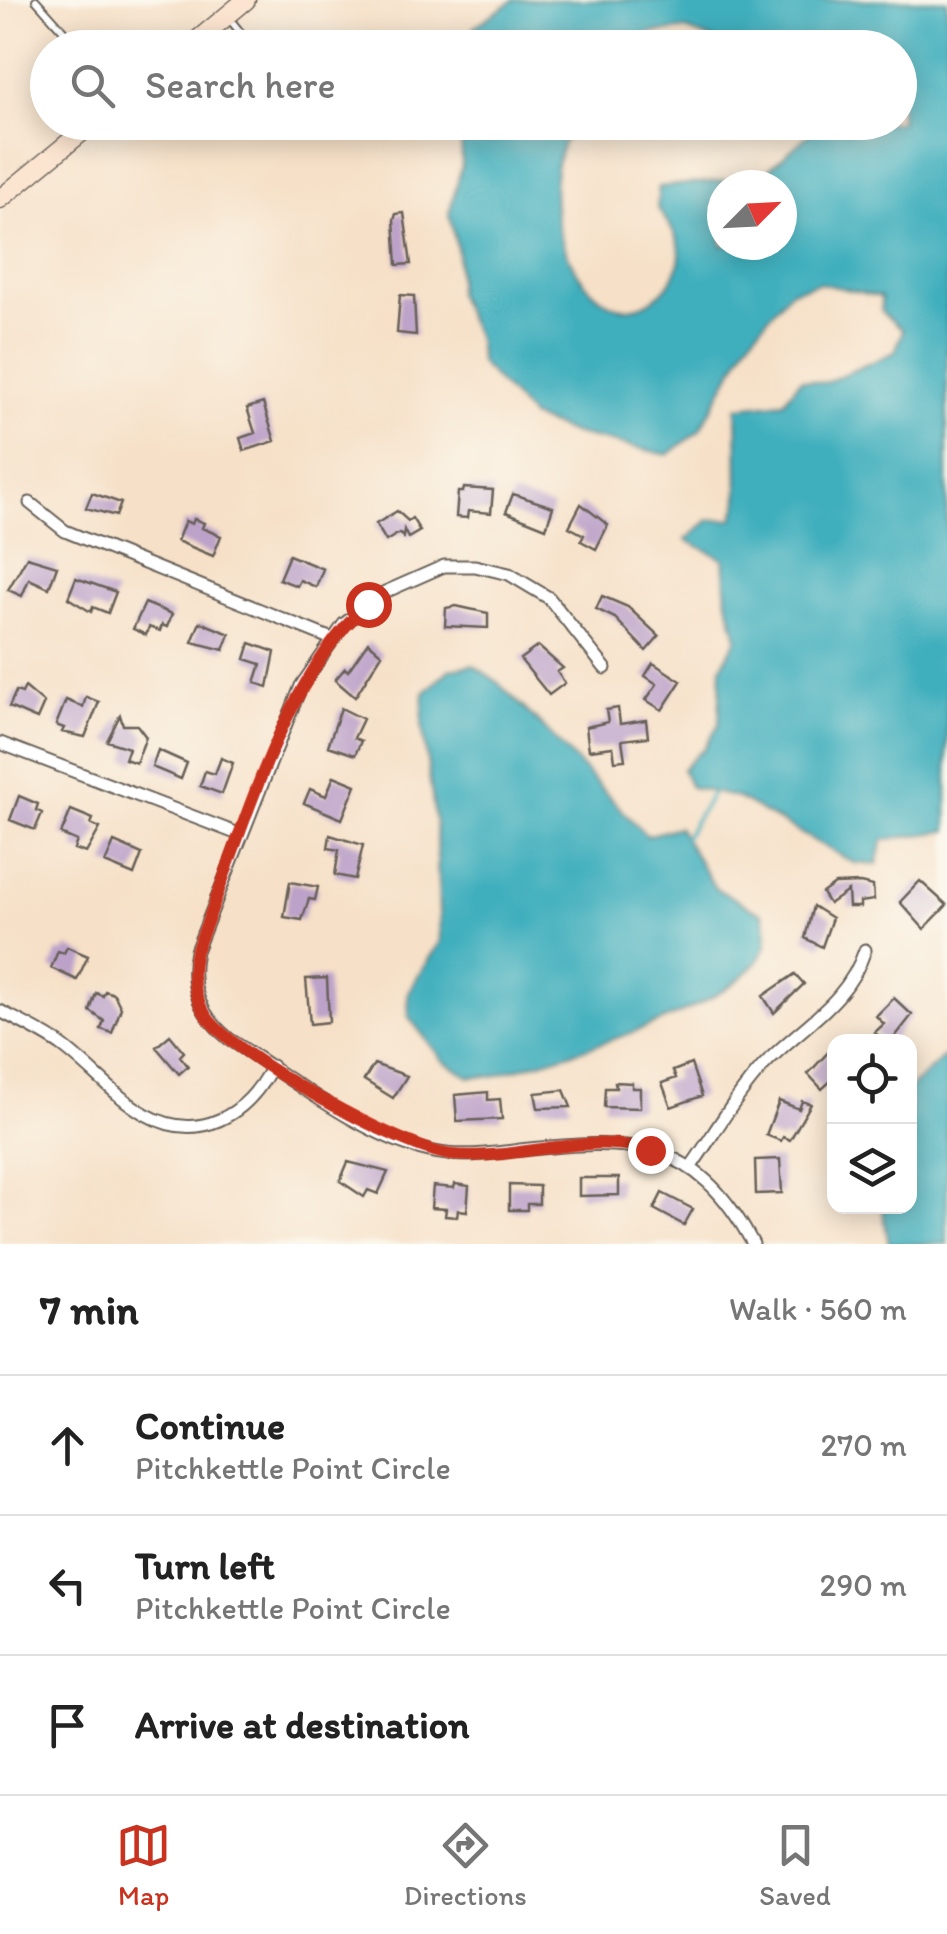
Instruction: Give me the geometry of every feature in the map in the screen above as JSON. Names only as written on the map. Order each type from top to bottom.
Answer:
[{"type":"main road","points":[[210,30],[246,0]]},
{"type":"main road","points":[[0,198],[72,140]]},
{"type":"street","points":[[30,503],[64,531],[332,639]]},
{"type":"street","points":[[605,668],[562,611],[538,589],[509,574],[475,566],[444,566],[410,578],[368,604],[332,639],[301,686],[196,951],[192,979],[200,1006],[218,1030],[393,1139],[430,1152],[474,1155],[614,1142],[650,1150],[690,1168],[724,1198],[753,1244]]},
{"type":"street","points":[[0,742],[241,835]]},
{"type":"street","points":[[690,1168],[756,1074],[850,984],[864,950]]},
{"type":"street","points":[[0,1011],[60,1044],[146,1115],[177,1126],[203,1126],[229,1117],[256,1093],[272,1066]]},
{"type":"lane","points":[[36,0],[63,30]]},
{"type":"lane","points":[[227,16],[238,30]]},
{"type":"water","points":[[514,0],[947,0],[947,831],[883,840],[877,865],[854,863],[738,798],[690,787],[682,769],[704,748],[719,724],[721,667],[737,638],[727,600],[724,559],[686,540],[709,520],[733,519],[738,504],[737,407],[783,402],[801,379],[825,383],[895,352],[903,330],[881,312],[881,297],[819,283],[790,291],[748,342],[700,430],[668,455],[575,434],[532,418],[480,363],[477,339],[457,295],[458,253],[449,214],[462,165],[461,140],[565,140],[556,166],[554,192],[563,244],[589,288],[608,303],[632,308],[655,298],[678,267],[680,249],[676,236],[657,207],[659,187],[707,182],[707,260],[797,260],[797,170],[768,170],[802,140],[917,140],[917,30],[473,30]]},
{"type":"water","points":[[473,665],[495,680],[542,726],[647,836],[678,827],[715,888],[763,914],[767,937],[751,969],[687,1010],[560,1056],[494,1076],[469,1077],[443,1061],[409,1017],[408,992],[440,941],[436,826],[422,724],[424,693],[450,669]]},
{"type":"water","points":[[947,1054],[947,1244],[889,1244],[883,1214],[917,1214],[917,1082]]},
{"type":"building","points":[[404,213],[411,264],[397,265],[394,220],[396,214]]},
{"type":"building","points":[[400,295],[414,296],[416,335],[397,333]]},
{"type":"building","points":[[263,403],[275,441],[244,451],[240,438],[255,433],[247,408]]},
{"type":"building","points":[[464,488],[493,490],[491,513],[468,511],[467,518],[456,517],[458,492]]},
{"type":"building","points":[[92,493],[121,503],[116,516],[86,508]]},
{"type":"building","points":[[513,494],[553,507],[546,528],[506,512]]},
{"type":"building","points":[[581,504],[608,525],[596,549],[581,541],[584,535],[569,527]]},
{"type":"building","points":[[397,511],[408,521],[412,518],[420,531],[408,538],[404,530],[403,537],[399,533],[386,541],[376,524]]},
{"type":"building","points":[[194,519],[204,523],[202,528],[221,536],[213,556],[177,541],[185,521],[192,524]]},
{"type":"building","points":[[289,555],[323,569],[316,587],[300,580],[297,586],[279,579]]},
{"type":"building","points":[[27,557],[57,566],[49,588],[29,579],[22,596],[8,590]]},
{"type":"building","points":[[76,578],[116,592],[108,613],[93,607],[91,612],[68,598]]},
{"type":"building","points":[[602,596],[628,607],[659,636],[646,651],[615,618],[596,609]]},
{"type":"building","points":[[145,603],[172,614],[167,627],[162,625],[160,631],[149,627],[146,635],[133,629]]},
{"type":"building","points":[[456,606],[488,613],[488,628],[445,626],[446,608]]},
{"type":"building","points":[[200,622],[230,634],[224,650],[192,642]]},
{"type":"building","points":[[368,642],[382,654],[355,697],[335,680],[345,668],[348,671]]},
{"type":"building","points":[[250,643],[275,652],[268,687],[255,683],[261,664],[245,659]]},
{"type":"building","points":[[538,646],[563,668],[557,672],[565,683],[549,695],[520,659]]},
{"type":"building","points":[[653,663],[681,681],[662,710],[646,700],[657,684],[645,676]]},
{"type":"building","points":[[25,687],[44,703],[37,719],[9,707],[16,691],[22,693]]},
{"type":"building","points":[[86,697],[99,702],[85,737],[62,732],[64,728],[56,725],[66,700],[83,707]]},
{"type":"building","points":[[341,708],[363,719],[354,738],[361,741],[355,755],[328,746]]},
{"type":"building","points":[[618,708],[620,724],[646,720],[648,737],[622,740],[625,760],[615,761],[613,747],[589,750],[586,727],[608,722],[606,710]]},
{"type":"building","points":[[120,715],[123,725],[137,725],[146,737],[136,763],[125,759],[129,748],[107,741]]},
{"type":"building","points":[[158,750],[187,763],[181,779],[152,767]]},
{"type":"building","points":[[221,758],[233,763],[222,794],[200,786],[205,771],[215,774]]},
{"type":"building","points":[[334,776],[356,785],[342,819],[304,803],[310,789],[326,796]]},
{"type":"building","points":[[19,796],[38,804],[36,810],[42,813],[35,830],[10,820]]},
{"type":"building","points":[[71,810],[93,819],[91,824],[100,828],[86,853],[74,849],[77,841],[61,834]]},
{"type":"building","points":[[330,835],[363,845],[355,879],[335,875],[339,850],[328,848]]},
{"type":"building","points":[[114,842],[142,854],[134,875],[105,863]]},
{"type":"building","points":[[920,881],[947,905],[924,929],[900,902]]},
{"type":"building","points":[[290,882],[318,887],[302,920],[284,917]]},
{"type":"building","points":[[835,884],[873,886],[874,900],[860,902],[860,907],[849,907],[848,891],[829,904],[822,893]]},
{"type":"building","points":[[813,906],[832,918],[822,947],[805,938]]},
{"type":"building","points":[[67,947],[88,956],[77,980],[51,968],[58,951],[64,953]]},
{"type":"building","points":[[795,974],[804,984],[774,1013],[763,996]]},
{"type":"building","points":[[327,978],[329,1022],[310,1024],[306,979]]},
{"type":"building","points":[[105,991],[114,994],[121,1008],[112,1033],[101,1029],[104,1021],[90,1011],[96,993],[103,996]]},
{"type":"building","points":[[894,998],[912,1015],[897,1034],[877,1034],[884,1024],[876,1016]]},
{"type":"building","points":[[170,1035],[184,1052],[180,1056],[188,1066],[179,1074],[156,1047]]},
{"type":"building","points":[[827,1054],[827,1084],[822,1089],[808,1074]]},
{"type":"building","points":[[374,1064],[407,1076],[393,1098],[364,1080]]},
{"type":"building","points":[[691,1064],[702,1096],[671,1107],[662,1083],[676,1078],[673,1071]]},
{"type":"building","points":[[615,1082],[640,1088],[640,1108],[604,1107],[605,1088],[616,1088]]},
{"type":"building","points":[[564,1090],[571,1107],[538,1108],[535,1093]]},
{"type":"building","points":[[488,1092],[488,1100],[500,1099],[502,1119],[457,1121],[455,1095]]},
{"type":"building","points":[[779,1101],[799,1109],[802,1101],[811,1104],[790,1140],[766,1135]]},
{"type":"building","points":[[780,1159],[782,1193],[756,1194],[755,1160]]},
{"type":"building","points":[[348,1162],[388,1172],[378,1194],[368,1190],[364,1197],[340,1181]]},
{"type":"building","points":[[579,1178],[619,1178],[619,1195],[579,1196]]},
{"type":"building","points":[[455,1184],[469,1186],[467,1211],[458,1210],[457,1217],[445,1216],[446,1209],[431,1208],[433,1186],[454,1188]]},
{"type":"building","points":[[509,1185],[539,1186],[539,1204],[527,1204],[527,1210],[509,1210]]},
{"type":"building","points":[[662,1193],[693,1209],[684,1225],[654,1209]]},
{"type":"waterway","points":[[685,837],[711,795]]},
{"type":"route","points":[[368,604],[332,639],[297,696],[196,951],[192,979],[200,1006],[229,1039],[340,1109],[409,1146],[452,1155],[593,1142],[650,1150]]}]
